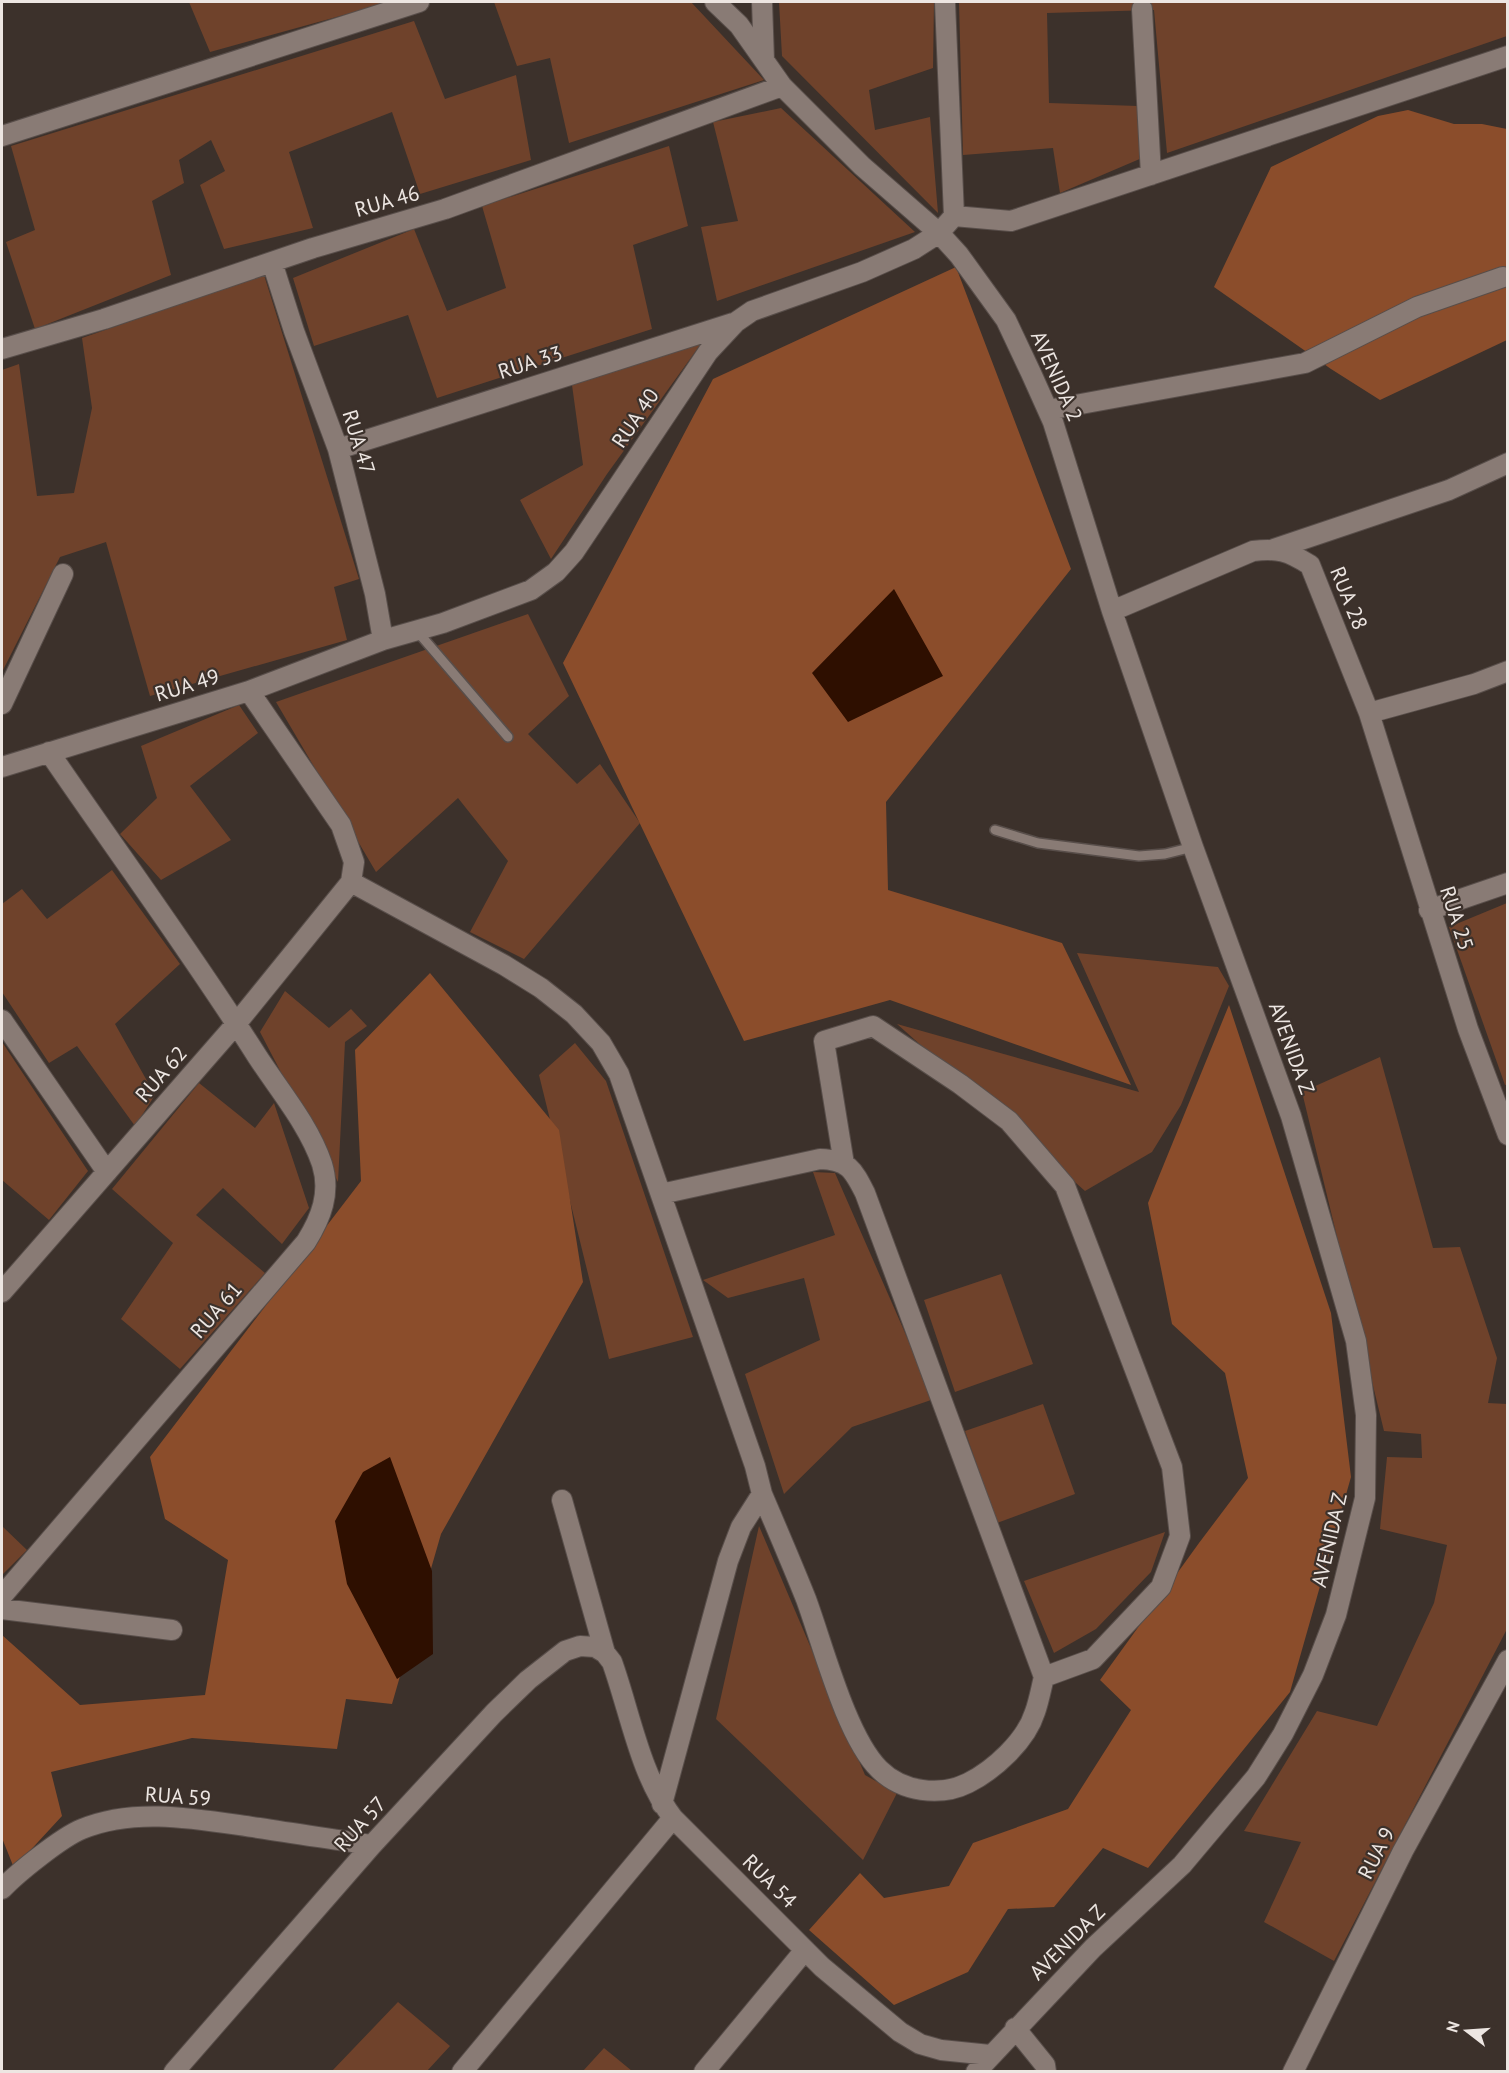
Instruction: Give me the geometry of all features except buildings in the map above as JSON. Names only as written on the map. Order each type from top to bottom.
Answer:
[{"type":"street","points":[[2,136],[420,2]]},
{"type":"street","name":"AVENIDA 2","points":[[715,2],[739,26],[782,86],[862,166],[939,233],[959,255],[1006,320],[1048,410],[1112,611],[1196,855]]},
{"type":"street","points":[[762,2],[764,60]]},
{"type":"street","points":[[945,2],[954,216],[1011,221],[1508,56]]},
{"type":"street","points":[[1142,9],[1151,175]]},
{"type":"street","name":"RUA 46","points":[[2,349],[104,319],[313,248],[445,209],[782,86]]},
{"type":"street","name":"RUA 40","points":[[383,640],[517,597],[545,581],[574,552],[708,352],[736,322],[752,311],[835,282],[914,249],[939,233],[954,216]]},
{"type":"street","name":"RUA 47","points":[[272,262],[294,332],[338,449],[375,594],[383,640]]},
{"type":"street","points":[[1048,410],[1305,363],[1417,307],[1503,277]]},
{"type":"street","name":"RUA 33","points":[[338,449],[736,322]]},
{"type":"street","points":[[1112,611],[1253,551],[1274,549],[1449,490],[1508,463]]},
{"type":"street","name":"RUA 28","points":[[1274,549],[1293,554],[1310,565],[1369,713]]},
{"type":"street","points":[[2,704],[63,574]]},
{"type":"street","name":"RUA 49","points":[[2,767],[249,691],[383,640]]},
{"type":"street","points":[[1369,713],[1474,684],[1508,671]]},
{"type":"street","points":[[249,691],[341,825],[354,862],[351,882],[504,964],[541,988],[574,1014],[601,1043],[619,1074],[755,1466],[762,1494],[806,1598],[845,1709],[864,1750],[880,1770],[914,1790],[956,1789],[986,1774],[1023,1734],[1035,1714],[1044,1677],[865,1193],[854,1170],[832,1159],[803,1161],[661,1194]]},
{"type":"street","name":"RUA 25","points":[[1369,713],[1468,1029],[1502,1103],[1508,1135]]},
{"type":"street","name":"RUA 61","points":[[2,1596],[306,1242],[318,1222],[325,1202],[325,1179],[322,1165],[299,1118],[49,752]]},
{"type":"street","name":"AVENIDA Z","points":[[975,2072],[1093,1948],[1182,1865],[1256,1777],[1283,1734],[1313,1675],[1332,1625],[1365,1498],[1366,1415],[1356,1341],[1291,1116],[1196,855]]},
{"type":"street","name":"RUA 62","points":[[2,1292],[236,1024],[351,882]]},
{"type":"street","points":[[1429,910],[1508,882]]},
{"type":"street","points":[[2,1020],[107,1172]]},
{"type":"street","points":[[844,1164],[824,1041],[873,1026],[960,1084],[1009,1121],[1065,1186],[1172,1467],[1180,1536],[1161,1587],[1094,1659],[1044,1677]]},
{"type":"street","points":[[462,2072],[667,1811],[728,1561],[741,1527],[762,1494]]},
{"type":"street","name":"RUA 54","points":[[562,1500],[605,1653],[612,1662],[650,1778],[667,1811],[822,1967],[900,2032],[920,2043],[940,2050],[990,2055]]},
{"type":"street","points":[[2,1609],[172,1630]]},
{"type":"street","name":"RUA 57","points":[[174,2072],[372,1845],[494,1713],[528,1680],[565,1651],[580,1646],[595,1647],[605,1653]]},
{"type":"street","name":"RUA 9","points":[[1293,2072],[1403,1851],[1508,1660]]},
{"type":"street","name":"RUA 59","points":[[2,1889],[47,1852],[81,1829],[125,1817],[215,1822],[372,1845]]},
{"type":"street","points":[[704,2072],[805,1950]]},
{"type":"street","points":[[1015,2028],[1045,2065],[1046,2072]]},
{"type":"lane","points":[[417,630],[508,737]]},
{"type":"lane","points":[[995,830],[1038,843],[1139,856],[1196,855]]},
{"type":"shaded area","points":[[189,2],[379,2],[380,5],[210,52]]},
{"type":"shaded area","points":[[494,2],[691,2],[764,80],[569,143],[550,58],[517,66]]},
{"type":"shaded area","points":[[779,2],[934,2],[933,68],[869,90],[875,130],[930,117],[938,213],[782,56]]},
{"type":"shaded area","points":[[959,2],[1507,2],[1507,36],[1167,153],[1154,10],[1047,13],[1049,103],[1138,106],[1142,158],[1060,193],[1053,148],[963,155]]},
{"type":"shaded area","points":[[414,21],[445,99],[516,75],[531,160],[420,194],[392,112],[289,152],[313,228],[224,249],[200,185],[225,171],[211,140],[179,160],[184,183],[152,201],[171,275],[35,329],[6,242],[35,230],[11,146]]},
{"type":"shaded area","points":[[781,108],[915,232],[717,301],[701,227],[738,221],[713,122]]},
{"type":"shaded area","points":[[1408,110],[1454,124],[1482,124],[1507,129],[1507,340],[1380,400],[1331,369],[1214,287],[1271,167],[1378,116]]},
{"type":"shaded area","points":[[669,146],[688,226],[633,245],[652,329],[437,398],[408,315],[314,346],[293,278],[414,229],[447,311],[506,288],[482,206]]},
{"type":"shaded area","points":[[956,267],[1071,569],[886,802],[888,890],[1062,943],[1131,1085],[890,1000],[744,1041],[563,663],[713,379]]},
{"type":"shaded area","points":[[264,275],[359,579],[334,587],[347,640],[150,696],[106,542],[60,557],[2,672],[2,370],[19,364],[37,496],[74,493],[92,408],[82,338]]},
{"type":"shaded area","points":[[703,341],[607,474],[551,559],[520,500],[583,465],[572,385]]},
{"type":"shaded area","points":[[894,589],[943,676],[848,722],[812,673]]},
{"type":"shaded area","points":[[528,614],[569,696],[528,734],[577,784],[600,764],[640,823],[524,959],[470,932],[508,861],[458,798],[376,872],[276,702]]},
{"type":"shaded area","points":[[239,705],[258,733],[190,786],[231,840],[161,880],[120,834],[157,798],[141,746]]},
{"type":"shaded area","points":[[112,870],[180,964],[115,1024],[155,1095],[135,1126],[77,1046],[49,1063],[2,992],[2,904],[22,889],[47,919]]},
{"type":"shaded area","points":[[1507,903],[1508,1084],[1505,1085],[1449,927]]},
{"type":"shaded area","points":[[1077,953],[1218,967],[1229,986],[1181,1105],[1152,1152],[1085,1191],[897,1024],[1139,1092]]},
{"type":"shaded area","points":[[430,973],[559,1130],[583,1282],[441,1534],[392,1704],[346,1699],[337,1749],[192,1738],[51,1772],[62,1816],[14,1868],[2,1838],[2,1635],[80,1705],[205,1695],[228,1560],[165,1519],[150,1457],[361,1181],[355,1050]]},
{"type":"shaded area","points":[[285,991],[329,1028],[351,1009],[367,1026],[345,1042],[338,1182],[260,1032]]},
{"type":"shaded area","points":[[1229,1005],[1331,1313],[1351,1477],[1290,1692],[1148,1868],[1103,1848],[1054,1907],[1008,1909],[968,1972],[894,2005],[809,1930],[860,1873],[884,1898],[949,1886],[973,1843],[1068,1809],[1131,1710],[1100,1680],[1248,1478],[1225,1373],[1172,1324],[1148,1203]]},
{"type":"shaded area","points":[[2,1042],[88,1171],[49,1220],[2,1180]]},
{"type":"shaded area","points":[[575,1043],[606,1081],[693,1337],[609,1359],[539,1075]]},
{"type":"shaded area","points":[[1380,1057],[1433,1248],[1460,1247],[1497,1358],[1488,1403],[1507,1404],[1507,1629],[1334,1961],[1264,1922],[1301,1842],[1244,1831],[1317,1711],[1377,1726],[1434,1603],[1447,1545],[1380,1529],[1387,1457],[1422,1458],[1421,1434],[1384,1431],[1302,1092]]},
{"type":"shaded area","points":[[199,1083],[255,1128],[274,1103],[309,1208],[282,1244],[223,1188],[196,1215],[265,1273],[180,1369],[121,1319],[173,1243],[112,1189]]},
{"type":"shaded area","points":[[813,1172],[835,1173],[934,1399],[852,1427],[784,1494],[745,1374],[820,1340],[804,1278],[728,1298],[703,1280],[835,1235]]},
{"type":"shaded area","points":[[1001,1274],[1033,1364],[955,1392],[924,1300]]},
{"type":"shaded area","points":[[1043,1404],[1075,1494],[997,1523],[965,1431]]},
{"type":"shaded area","points":[[390,1457],[432,1571],[433,1654],[397,1679],[347,1584],[335,1521],[363,1472]]},
{"type":"shaded area","points":[[2,1526],[27,1550],[2,1575]]},
{"type":"shaded area","points":[[759,1526],[865,1775],[897,1793],[863,1860],[716,1719]]},
{"type":"shaded area","points":[[1165,1532],[1151,1572],[1096,1629],[1054,1653],[1024,1581]]},
{"type":"shaded area","points":[[398,2002],[450,2046],[427,2071],[332,2071]]},
{"type":"shaded area","points":[[604,2048],[632,2071],[583,2071]]}]
